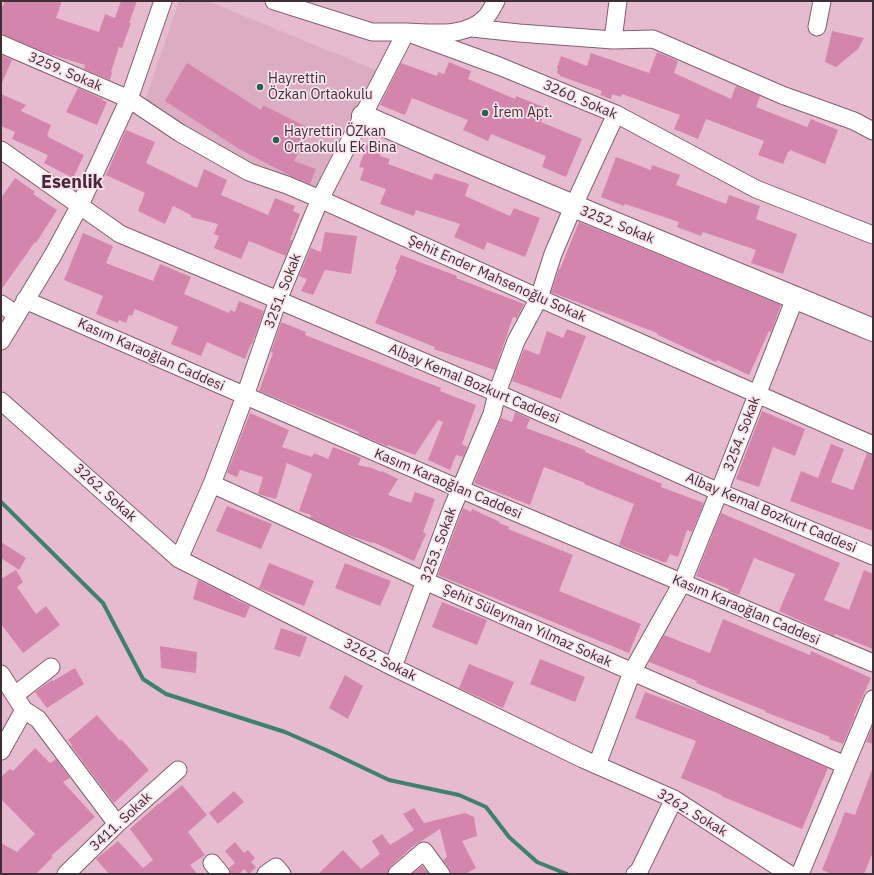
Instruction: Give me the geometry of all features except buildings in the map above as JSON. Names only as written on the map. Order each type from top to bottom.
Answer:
[{"type":"street","points":[[1,341],[53,255],[80,204],[129,99],[163,1]]},
{"type":"street","name":"3260. Sokak","points":[[274,1],[372,32],[406,32],[499,66],[616,114],[756,189],[873,235]]},
{"type":"street","points":[[472,28],[487,16],[496,1]]},
{"type":"street","points":[[613,40],[618,1]]},
{"type":"street","points":[[817,27],[822,1]]},
{"type":"street","points":[[406,32],[447,33],[472,28],[613,40],[653,39],[782,95],[854,122],[873,131]]},
{"type":"street","name":"3251. Sokak","points":[[179,560],[212,484],[245,396],[278,300],[320,199],[406,32]]},
{"type":"street","name":"3259. Sokak","points":[[1,44],[129,99]]},
{"type":"street","name":"Şehit Ender Mahsenoğlu Sokak","points":[[129,99],[180,133],[249,172],[287,185],[320,199],[538,298],[873,445]]},
{"type":"street","name":"3253. Sokak","points":[[393,667],[460,489],[492,414],[497,393],[516,341],[538,298],[553,254],[616,114]]},
{"type":"street","name":"3252. Sokak","points":[[363,116],[470,164],[873,330]]},
{"type":"street","name":"Albay Kemal Bozkurt Caddesi","points":[[1,150],[80,204],[120,234],[497,393],[719,492],[873,556]]},
{"type":"street","name":"3254. Sokak","points":[[596,765],[632,672],[682,584],[795,298]]},
{"type":"street","name":"Kasım Karaoğlan Caddesi","points":[[25,300],[460,489],[682,584],[873,663]]},
{"type":"street","points":[[1,304],[17,315]]},
{"type":"street","name":"3262. Sokak","points":[[1,400],[179,560],[393,667],[596,765],[674,799],[789,874]]},
{"type":"street","name":"Şehit Süleyman Yılmaz Sokak","points":[[212,484],[425,582],[844,765]]},
{"type":"street","points":[[15,695],[51,667]]},
{"type":"street","points":[[1,674],[24,710],[38,719],[117,824]]},
{"type":"street","points":[[800,874],[844,765],[873,699]]},
{"type":"street","points":[[1,751],[24,710]]},
{"type":"street","name":"3411. Sokak","points":[[66,874],[117,824],[178,770]]},
{"type":"street","points":[[635,874],[639,871],[674,799]]},
{"type":"street","points":[[397,874],[424,851],[441,874]]},
{"type":"shaded area","name":"Hayrettin Özkan Ortaokulu","points":[[179,1],[208,1],[378,71],[313,194],[251,169],[144,103]]},
{"type":"waterway","points":[[1,502],[103,603],[143,679],[166,694],[285,732],[389,780],[459,795],[486,807],[509,837],[537,862],[567,874]]},
{"type":"place","name":"Hayrettin Özkan Ortaokulu","points":[[260,87]]},
{"type":"place","name":"İrem Apt.","points":[[485,113]]},
{"type":"place","name":"Hayrettin ÖZkan Ortaokulu Ek Bina","points":[[276,140]]},
{"type":"district","name":"Esenlik","points":[[72,183]]}]
